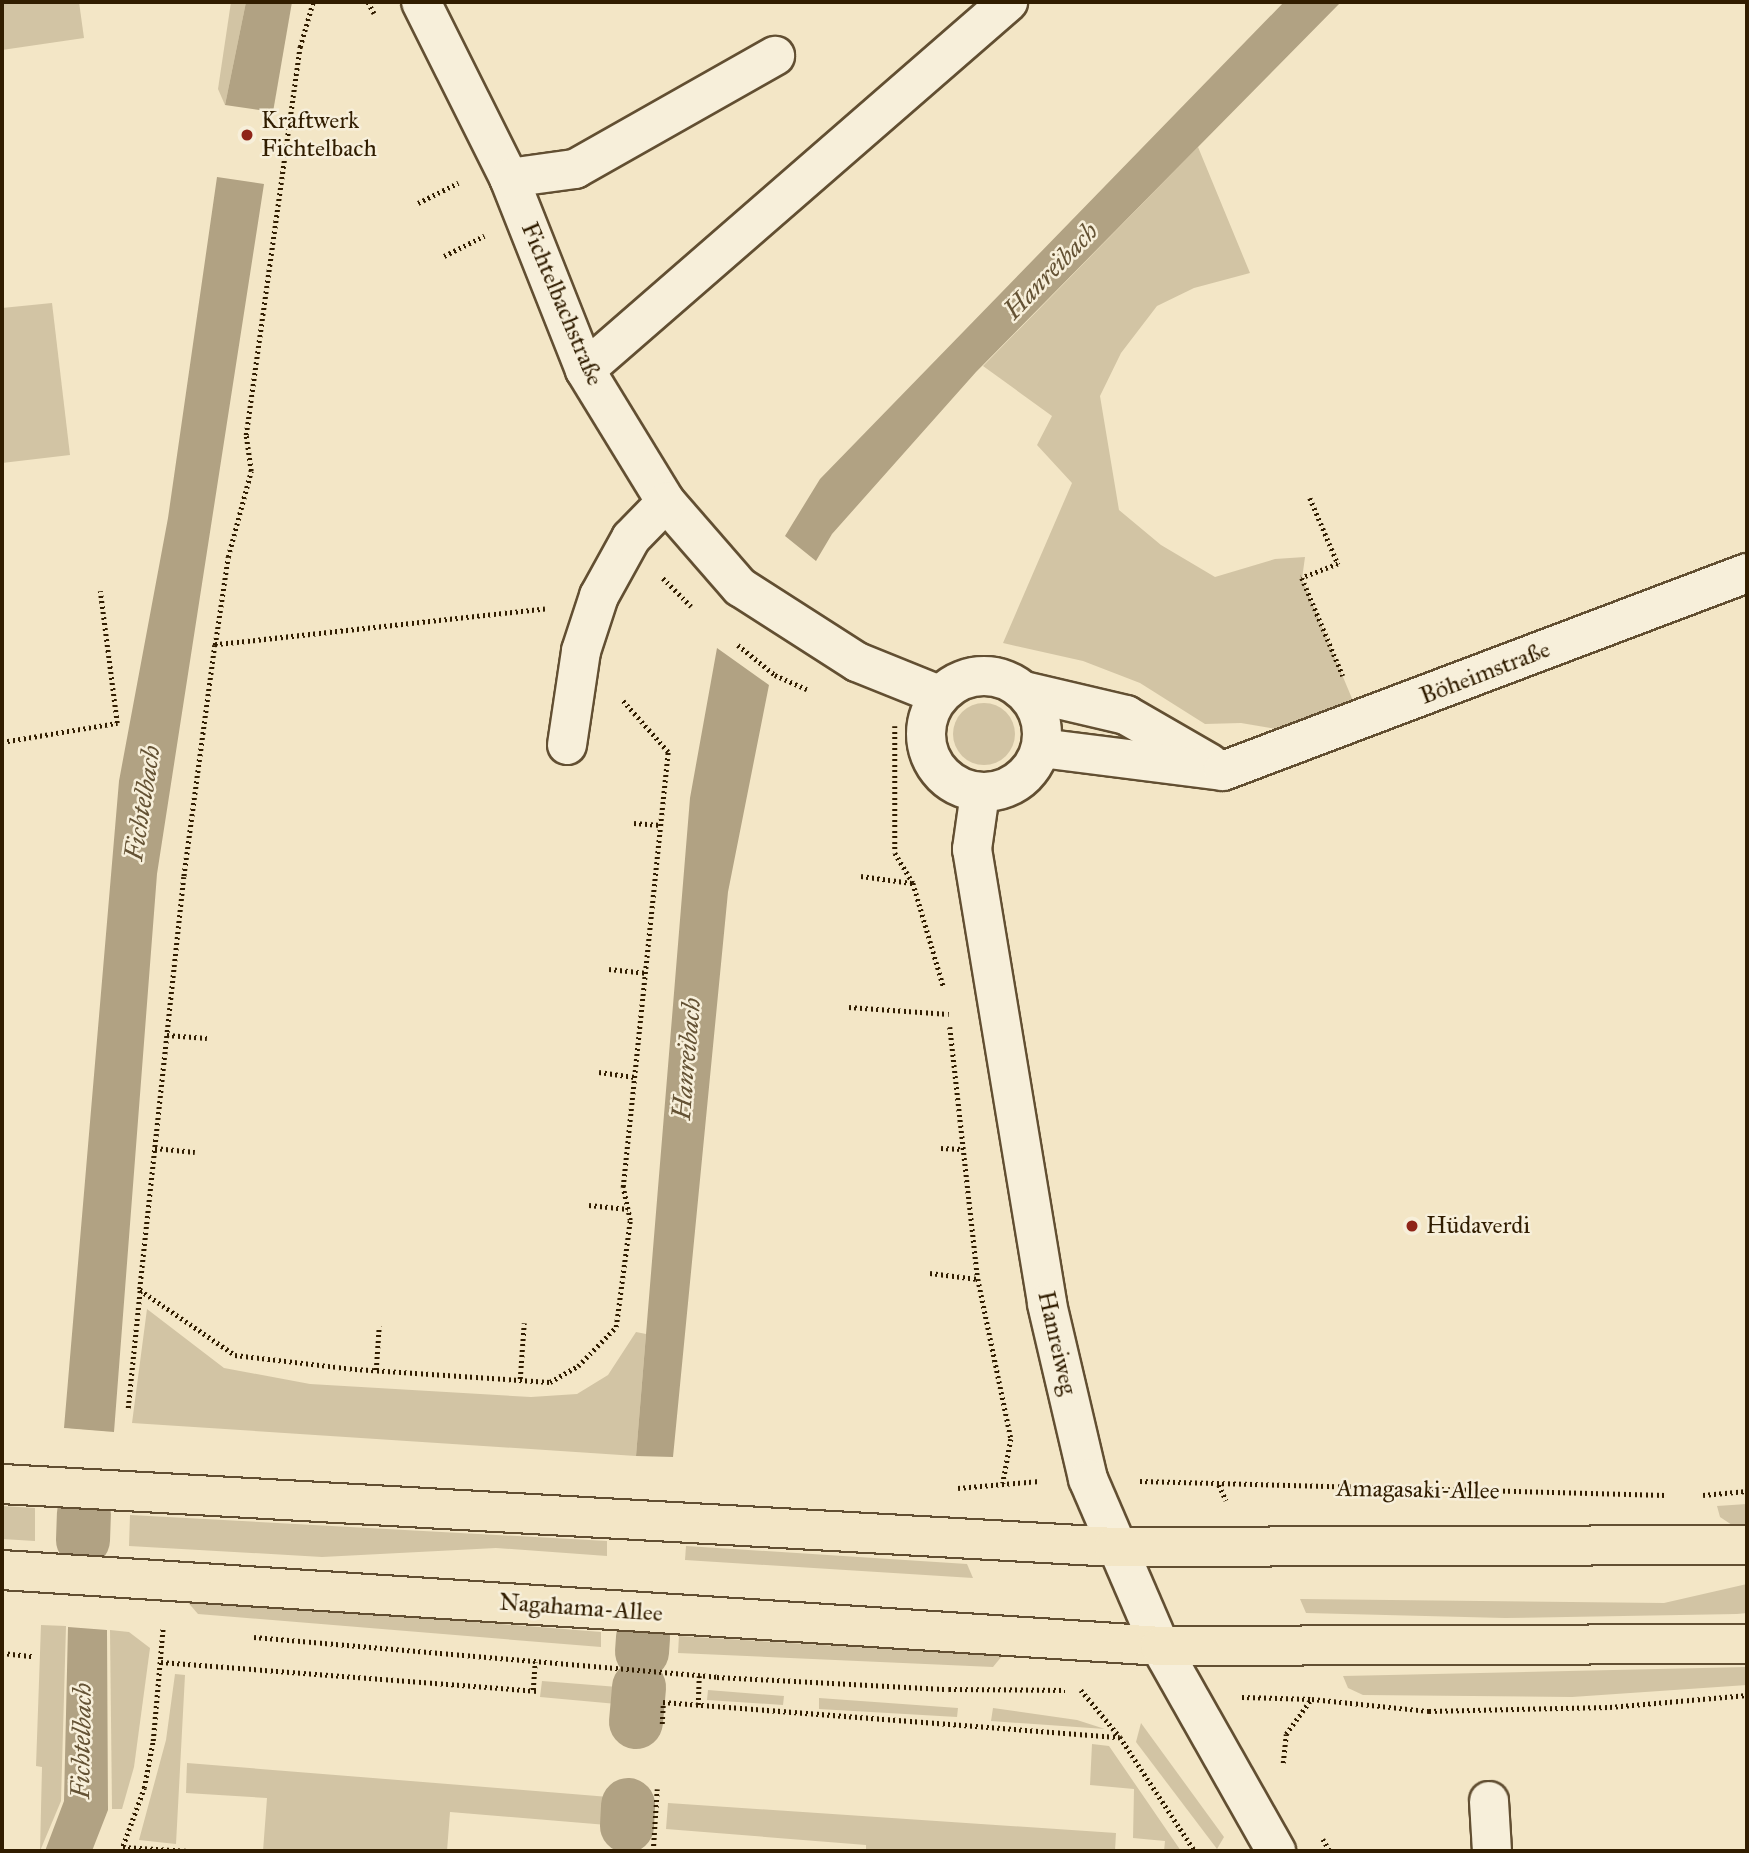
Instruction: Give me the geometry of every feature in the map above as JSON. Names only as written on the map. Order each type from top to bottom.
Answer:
[{"type":"main road","points":[[18,1485],[130,1489],[1114,1547],[1747,1545]]},
{"type":"main road","name":"Nagahama-Allee","points":[[19,1571],[1160,1646]]},
{"type":"main road","points":[[1160,1646],[1747,1644]]},
{"type":"street","name":"Fichtelbachstraße","points":[[421,2],[509,178],[585,370],[666,502],[740,587],[807,633],[904,683]]},
{"type":"street","points":[[585,370],[1008,2]]},
{"type":"street","points":[[509,178],[575,170],[775,56]]},
{"type":"street","points":[[566,745],[581,650],[599,596],[631,538],[666,502]]},
{"type":"street","name":"Böheimstraße","points":[[1041,748],[1223,771],[1747,573]]},
{"type":"street","points":[[1024,691],[1042,727],[1041,748],[1019,781],[980,793],[946,780],[926,748],[927,721],[939,695],[953,684],[989,676],[1024,691],[1126,715],[1223,771]]},
{"type":"street","points":[[904,683],[939,695]]},
{"type":"street","name":"Hanreiweg","points":[[980,793],[972,849],[1046,1304],[1088,1479],[1114,1547],[1160,1646],[1276,1851]]},
{"type":"street","points":[[1489,1801],[1492,1851]]},
{"type":"path","points":[[128,1408],[167,1035],[215,645],[228,557],[251,471],[246,435],[300,47],[313,2]]},
{"type":"path","points":[[418,202],[458,183]]},
{"type":"path","points":[[444,256],[486,235]]},
{"type":"path","points":[[1310,498],[1338,564],[1302,578],[1361,720]]},
{"type":"path","points":[[2,742],[117,723],[100,591]]},
{"type":"path","points":[[215,645],[557,608],[599,596]]},
{"type":"path","points":[[140,1290],[235,1355],[376,1370],[550,1382],[578,1366],[616,1327],[628,1209],[623,1187],[668,752],[581,650]]},
{"type":"path","points":[[904,683],[895,727],[895,853],[914,883],[936,950],[949,1014],[978,1279],[1011,1440],[1003,1483]]},
{"type":"path","points":[[634,823],[661,825]]},
{"type":"path","points":[[861,876],[914,883]]},
{"type":"path","points":[[609,969],[645,973]]},
{"type":"path","points":[[849,1007],[949,1014]]},
{"type":"path","points":[[167,1035],[207,1038]]},
{"type":"path","points":[[599,1072],[635,1077]]},
{"type":"path","points":[[155,1148],[195,1152]]},
{"type":"path","points":[[940,1148],[962,1149]]},
{"type":"path","points":[[589,1205],[628,1209]]},
{"type":"path","points":[[930,1273],[978,1279]]},
{"type":"path","points":[[520,1379],[524,1323]]},
{"type":"path","points":[[376,1370],[379,1326]]},
{"type":"path","points":[[953,1488],[1088,1479]]},
{"type":"path","name":"Amagasaki-Allee","points":[[1088,1479],[1675,1495]]},
{"type":"path","points":[[1694,1495],[1747,1491]]},
{"type":"path","points":[[152,1620],[177,1626]]},
{"type":"path","points":[[163,1624],[161,1662],[146,1776],[122,1849],[189,1851]]},
{"type":"path","points":[[245,1636],[699,1676],[949,1689],[1095,1691]]},
{"type":"path","points":[[2,1653],[33,1656]]},
{"type":"path","points":[[161,1662],[535,1690],[535,1661]]},
{"type":"path","points":[[698,1705],[699,1676]]},
{"type":"path","points":[[1082,1690],[1120,1737],[1195,1851]]},
{"type":"path","points":[[1187,1696],[1312,1699],[1429,1711],[1610,1707],[1747,1695]]},
{"type":"path","points":[[1286,1771],[1282,1746],[1312,1699]]},
{"type":"path","points":[[662,1724],[663,1702],[1120,1737]]},
{"type":"path","points":[[653,1851],[657,1789]]},
{"type":"path","points":[[1319,1834],[1330,1851]]},
{"type":"shaded area","points":[[2,2],[79,2],[84,38],[2,50]]},
{"type":"shaded area","points":[[231,2],[246,2],[225,105],[218,89]]},
{"type":"shaded area","points":[[1198,147],[1250,273],[1194,288],[1157,306],[1121,353],[1100,396],[1119,510],[1161,545],[1215,577],[1275,559],[1305,557],[1302,579],[1361,720],[1282,730],[1241,723],[1205,724],[1140,683],[1083,661],[1003,643],[1072,483],[1037,445],[1052,416],[983,366]]},
{"type":"shaded area","points":[[52,303],[70,455],[2,463],[2,308]]},
{"type":"shaded area","points":[[984,703],[996,705],[1006,712],[1013,722],[1013,746],[1006,756],[996,763],[984,765],[972,763],[962,756],[955,746],[953,734],[955,722],[962,712],[972,705]]},
{"type":"shaded area","points":[[147,1309],[224,1368],[310,1384],[531,1397],[577,1394],[608,1375],[636,1332],[646,1334],[636,1456],[132,1423]]},
{"type":"shaded area","points":[[1747,1504],[1747,1524],[1732,1525],[1720,1517],[1717,1506]]},
{"type":"shaded area","points":[[2,1506],[35,1508],[35,1541],[2,1539]]},
{"type":"shaded area","points":[[130,1515],[607,1541],[607,1556],[496,1548],[322,1557],[129,1546]]},
{"type":"shaded area","points":[[686,1546],[967,1564],[973,1578],[685,1560]]},
{"type":"shaded area","points":[[1747,1584],[1747,1613],[1737,1614],[1505,1618],[1306,1613],[1300,1599],[1664,1603]]},
{"type":"shaded area","points":[[185,1599],[601,1632],[601,1647],[198,1614]]},
{"type":"shaded area","points":[[41,1625],[66,1626],[61,1801],[40,1851],[42,1767],[36,1766]]},
{"type":"shaded area","points":[[110,1630],[129,1632],[150,1648],[134,1767],[122,1809],[112,1809]]},
{"type":"shaded area","points":[[679,1636],[1002,1656],[993,1667],[678,1653]]},
{"type":"shaded area","points":[[1747,1667],[1747,1685],[1572,1697],[1363,1695],[1348,1688],[1343,1676]]},
{"type":"shaded area","points":[[175,1674],[185,1675],[176,1844],[139,1840],[166,1740]]},
{"type":"shaded area","points":[[542,1681],[618,1687],[617,1704],[540,1697]]},
{"type":"shaded area","points":[[708,1690],[784,1696],[783,1705],[707,1700]]},
{"type":"shaded area","points":[[819,1698],[958,1708],[957,1717],[819,1709]]},
{"type":"shaded area","points":[[993,1708],[1077,1720],[1105,1729],[991,1721]]},
{"type":"shaded area","points":[[1141,1723],[1224,1837],[1217,1849],[1136,1742]]},
{"type":"shaded area","points":[[1092,1744],[1109,1746],[1181,1851],[1164,1851],[1165,1841],[1133,1838],[1134,1789],[1090,1785]]},
{"type":"shaded area","points":[[187,1763],[609,1797],[607,1825],[450,1812],[447,1851],[263,1851],[267,1798],[186,1793]]},
{"type":"shaded area","points":[[668,1803],[1116,1833],[1115,1851],[866,1851],[866,1845],[666,1829]]},
{"type":"water","points":[[246,2],[292,2],[273,112],[225,105]]},
{"type":"water","points":[[1284,2],[1341,2],[976,372],[832,534],[816,561],[785,536],[820,479]]},
{"type":"water","points":[[217,177],[264,184],[157,874],[114,1432],[64,1428],[119,781],[168,518]]},
{"type":"water","points":[[717,648],[769,685],[728,892],[673,1457],[636,1456],[690,798]]},
{"type":"water","points":[[68,1627],[107,1630],[108,1810],[92,1851],[45,1851],[64,1801]]},
{"type":"pier","points":[[60,1428],[117,1433],[114,1436]]},
{"type":"waterway","name":"Fichtelbach","points":[[83,1540],[84,1514]]},
{"type":"waterway","name":"Hanreibach","points":[[642,1652],[643,1637]]},
{"type":"waterway","name":"Hanreibach","points":[[636,1722],[639,1687]]},
{"type":"waterway","name":"Hanreibach","points":[[627,1826],[628,1805]]},
{"type":"place","name":"Kraftwerk Fichtelbach","points":[[247,135]]},
{"type":"place","name":"Hüdaverdi","points":[[1412,1226]]}]
